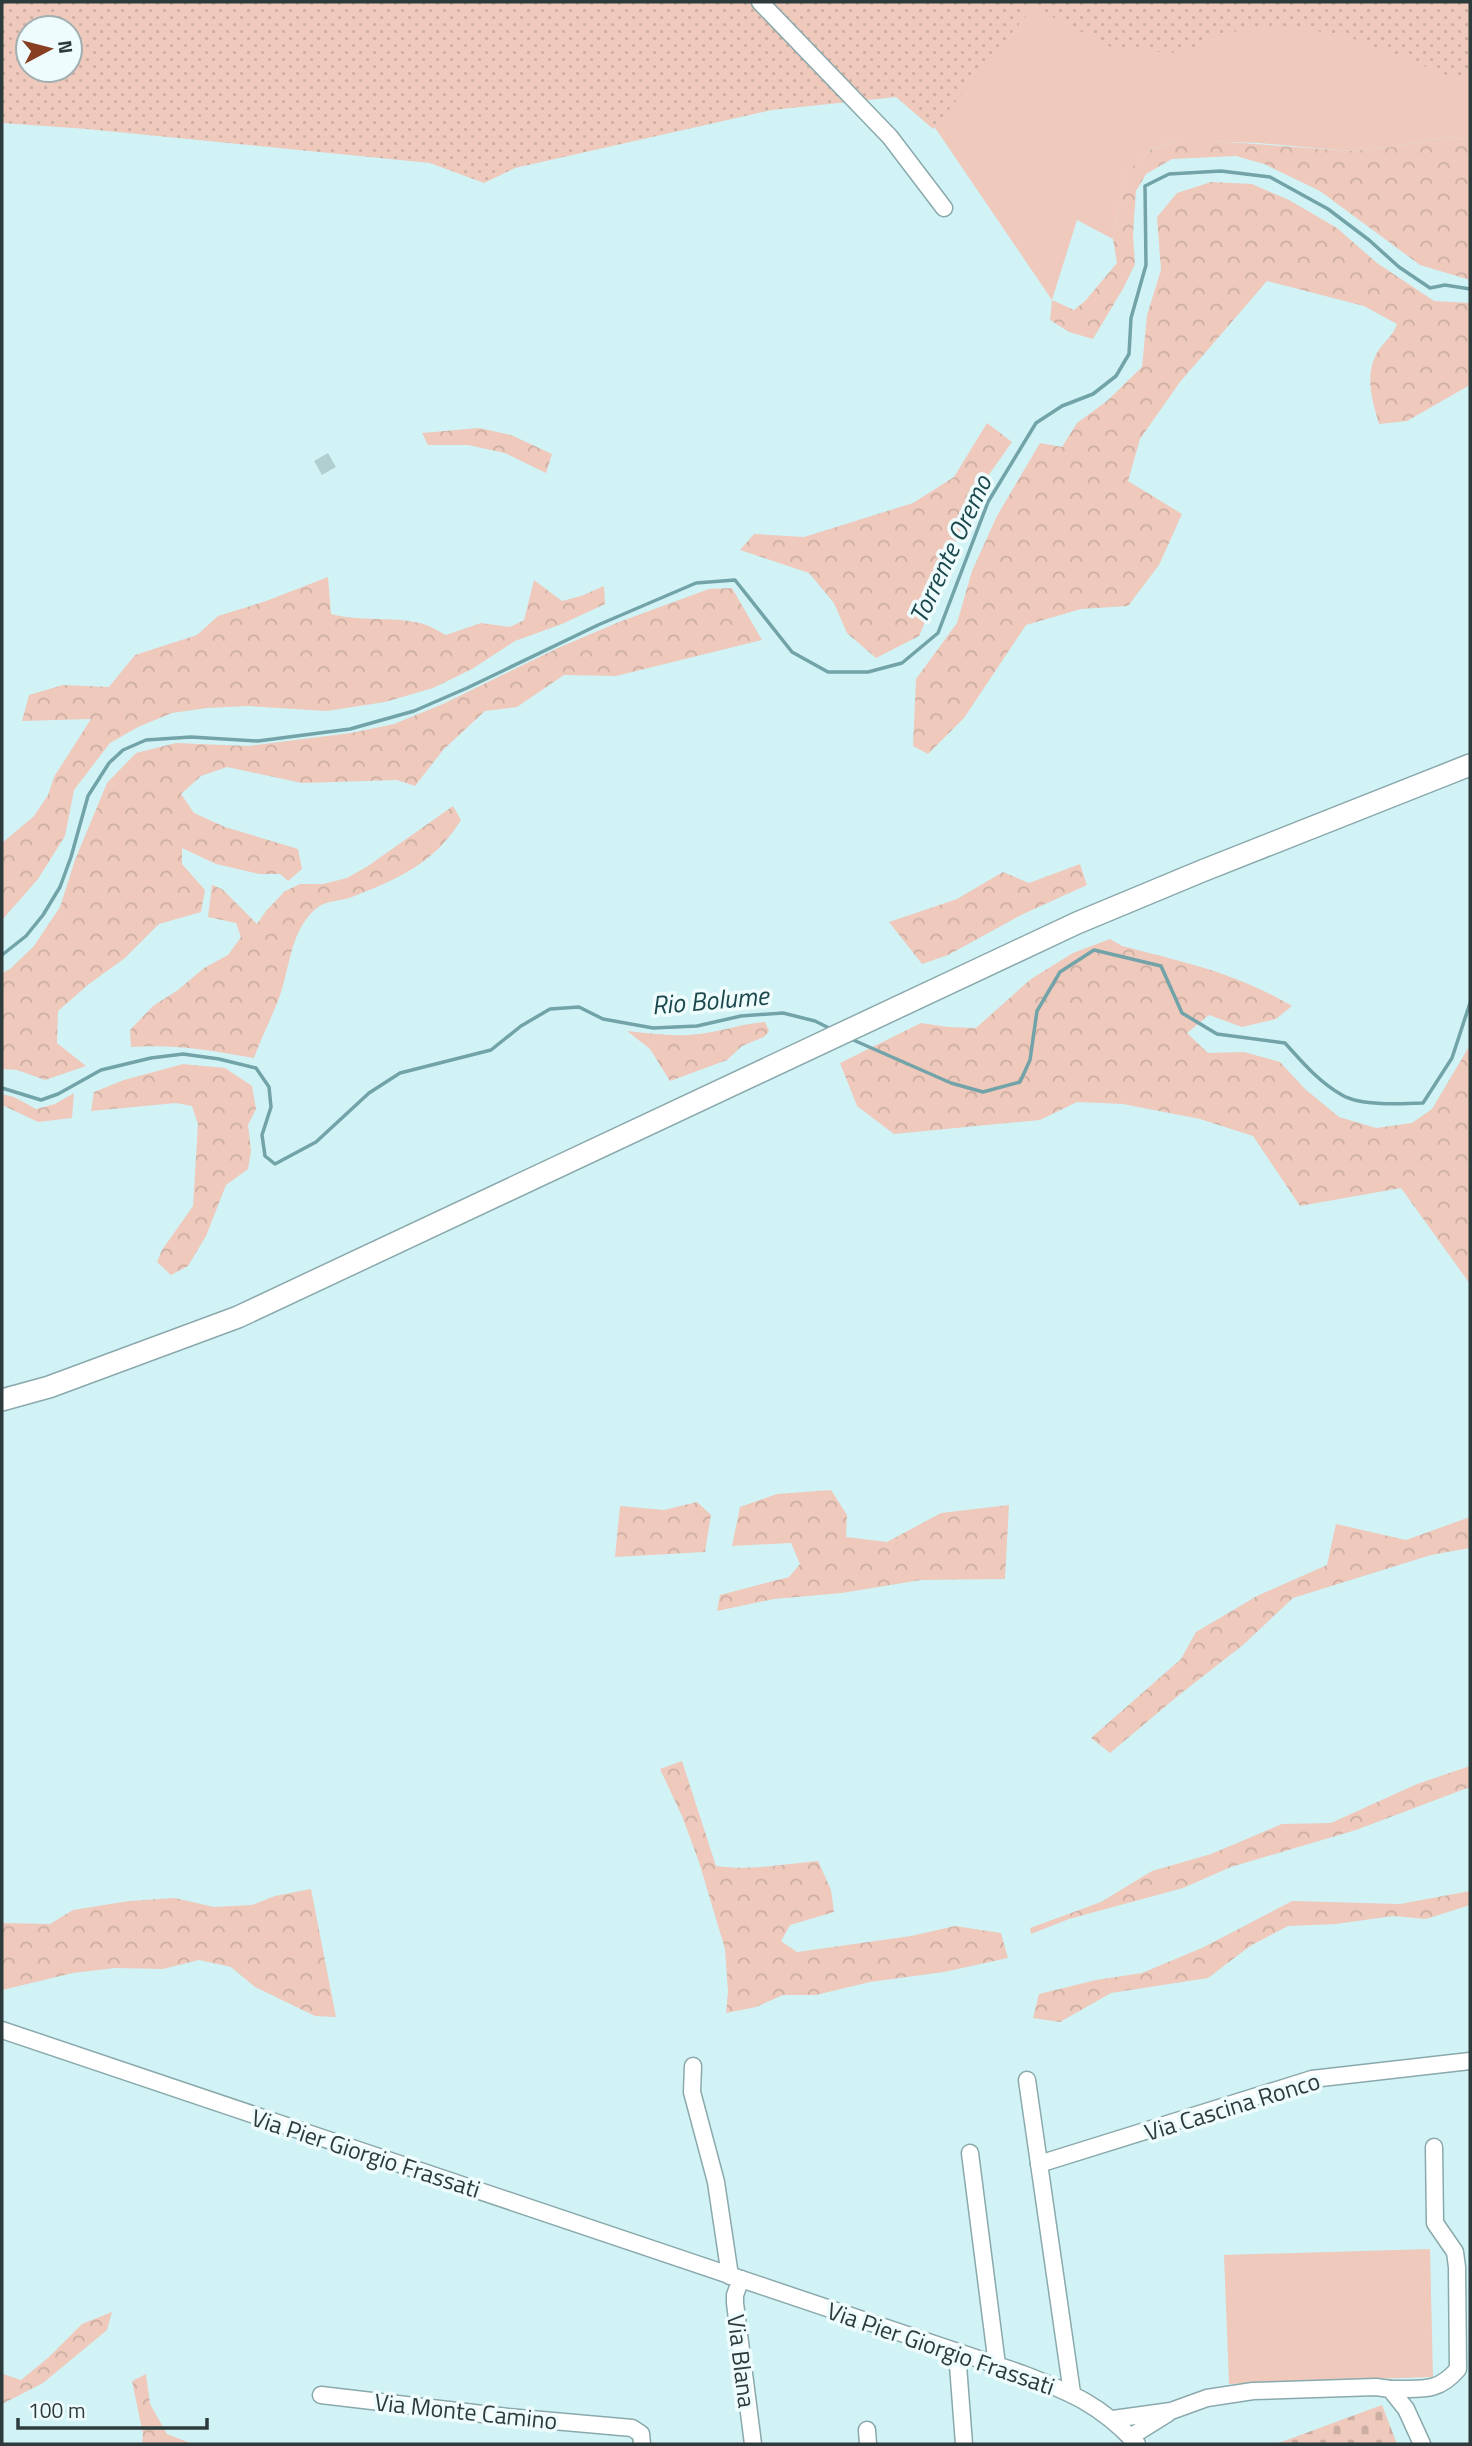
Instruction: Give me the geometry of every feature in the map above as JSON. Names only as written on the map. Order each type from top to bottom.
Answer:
[{"type":"main road","points":[[2,1400],[49,1387],[238,1317],[1127,902],[1470,765]]},
{"type":"street","points":[[760,2],[890,138],[944,208]]},
{"type":"street","name":"Via Pier Giorgio Frassati","points":[[2,2030],[997,2365],[1072,2393],[1113,2419],[1134,2441]]},
{"type":"street","name":"Via Cascina Ronco","points":[[1039,2164],[1312,2079],[1470,2061]]},
{"type":"street","points":[[692,2066],[692,2092],[716,2182],[735,2278]]},
{"type":"street","points":[[1027,2080],[1072,2393]]},
{"type":"street","points":[[1113,2419],[1171,2411],[1206,2398],[1253,2391],[1436,2387],[1449,2380],[1458,2369],[1455,2252],[1435,2224],[1434,2147]]},
{"type":"street","points":[[970,2153],[997,2365]]},
{"type":"street","name":"Via Blana","points":[[735,2278],[734,2303],[753,2444]]},
{"type":"street","points":[[957,2352],[964,2444]]},
{"type":"street","points":[[1390,2389],[1406,2409],[1422,2444]]},
{"type":"street","name":"Via Monte Camino","points":[[321,2395],[508,2417],[632,2428],[641,2434],[642,2444]]},
{"type":"street","points":[[1134,2441],[1171,2411]]},
{"type":"green space","points":[[2,2],[1470,2],[1470,79],[1455,78],[1344,35],[1275,25],[1220,34],[1183,53],[1117,50],[1033,7],[933,129],[896,97],[772,110],[515,168],[484,183],[430,163],[2,123]]},
{"type":"green space","points":[[775,2],[1470,2],[1470,140],[1448,137],[1350,151],[1258,143],[1178,140],[1150,150],[1127,173],[1113,239],[1077,220],[1052,300],[908,88]]},
{"type":"green space","points":[[1448,137],[1470,140],[1470,280],[1420,265],[1320,191],[1264,164],[1236,156],[1172,159],[1146,174],[1136,191],[1133,234],[1135,264],[1093,339],[1069,332],[1050,320],[1052,300],[1074,310],[1117,263],[1113,239],[1127,172],[1150,150],[1178,140],[1200,140],[1350,151]]},
{"type":"green space","points":[[1211,182],[1252,184],[1289,200],[1337,228],[1377,263],[1434,301],[1470,303],[1470,385],[1407,421],[1379,424],[1371,390],[1372,365],[1377,352],[1397,324],[1364,306],[1267,281],[1180,382],[1140,439],[1128,481],[1182,514],[1159,565],[1128,606],[1081,609],[1026,625],[964,718],[928,754],[913,746],[916,679],[957,623],[972,571],[997,516],[1040,443],[1062,447],[1077,423],[1107,401],[1142,367],[1147,315],[1161,270],[1157,217],[1177,193]]},
{"type":"green space","points":[[987,423],[1012,442],[983,483],[958,536],[919,636],[876,658],[847,633],[834,603],[809,573],[740,550],[754,534],[804,537],[913,503],[954,477]]},
{"type":"green space","points":[[479,428],[511,435],[552,454],[546,473],[505,453],[468,445],[428,445],[422,433]]},
{"type":"green space","points":[[328,577],[331,614],[420,623],[446,635],[481,623],[510,627],[524,620],[534,580],[562,601],[604,586],[605,604],[562,624],[515,641],[472,669],[433,688],[385,702],[327,711],[248,706],[207,708],[172,713],[138,727],[110,743],[74,790],[65,836],[38,879],[2,920],[2,843],[34,816],[48,795],[54,777],[91,719],[22,721],[29,695],[63,685],[109,687],[135,655],[197,635],[218,616]]},
{"type":"green space","points":[[732,588],[762,640],[616,676],[564,675],[517,707],[485,711],[443,750],[415,786],[397,780],[302,783],[227,767],[201,776],[181,794],[194,813],[225,827],[298,849],[302,869],[288,881],[280,874],[259,874],[216,864],[182,848],[182,864],[205,890],[201,912],[159,924],[125,958],[58,1011],[57,1043],[86,1066],[45,1080],[17,1070],[2,1069],[2,973],[10,969],[34,946],[60,907],[75,860],[107,783],[136,753],[176,743],[248,746],[351,733],[394,724],[619,622],[709,589]]},
{"type":"green space","points":[[453,806],[461,820],[439,848],[426,859],[398,877],[349,898],[321,905],[309,915],[298,934],[279,998],[254,1058],[178,1047],[131,1047],[130,1030],[153,1006],[178,990],[204,968],[228,955],[241,937],[236,923],[208,917],[212,885],[222,889],[257,924],[285,891],[300,884],[323,884],[347,878]]},
{"type":"green space","points":[[1080,864],[1087,885],[1021,915],[948,955],[922,964],[889,922],[957,899],[1003,872],[1029,883]]},
{"type":"green space","points":[[1110,939],[1122,946],[1230,977],[1292,1006],[1276,1019],[1242,1027],[1209,1015],[1187,1033],[1208,1053],[1244,1052],[1280,1062],[1305,1089],[1339,1117],[1376,1128],[1412,1123],[1432,1109],[1470,1045],[1470,1284],[1401,1188],[1300,1206],[1253,1136],[1200,1119],[1123,1104],[1077,1102],[1040,1120],[894,1134],[857,1106],[840,1063],[921,1023],[976,1028],[1031,979],[1073,953]]},
{"type":"green space","points":[[765,1022],[769,1031],[764,1037],[742,1046],[727,1060],[670,1081],[650,1049],[627,1031],[688,1035]]},
{"type":"green space","points":[[183,1064],[225,1068],[252,1086],[256,1109],[248,1125],[251,1151],[248,1169],[226,1185],[206,1236],[188,1266],[171,1275],[157,1262],[162,1250],[193,1206],[198,1124],[192,1106],[176,1103],[91,1111],[94,1092],[124,1080]]},
{"type":"green space","points":[[74,1093],[72,1118],[38,1122],[2,1105],[2,1094],[36,1109],[55,1104]]},
{"type":"green space","points":[[831,1490],[847,1515],[846,1537],[887,1542],[941,1513],[1009,1505],[1005,1579],[921,1580],[842,1593],[774,1599],[717,1611],[720,1595],[789,1577],[800,1564],[791,1543],[732,1546],[740,1507],[777,1494]]},
{"type":"green space","points":[[697,1502],[711,1515],[705,1552],[615,1557],[620,1506],[664,1510]]},
{"type":"green space","points":[[1470,1517],[1470,1548],[1431,1555],[1293,1598],[1243,1645],[1110,1753],[1091,1738],[1181,1659],[1196,1632],[1257,1596],[1327,1565],[1336,1524],[1406,1540]]},
{"type":"green space","points":[[682,1761],[716,1866],[754,1867],[818,1861],[831,1890],[834,1912],[790,1925],[781,1941],[797,1952],[911,1936],[955,1926],[1001,1933],[1008,1958],[944,1972],[870,1982],[816,1995],[783,1995],[756,2007],[726,2013],[728,1992],[725,1949],[699,1862],[682,1816],[660,1769]]},
{"type":"green space","points":[[1470,1766],[1470,1787],[1356,1830],[1231,1867],[1183,1888],[1069,1919],[1031,1934],[1030,1928],[1101,1902],[1152,1871],[1211,1854],[1282,1824],[1331,1823],[1417,1784]]},
{"type":"green space","points":[[311,1889],[336,2017],[315,2016],[255,1987],[231,1967],[199,1960],[163,1969],[115,1968],[73,1973],[2,1990],[2,1923],[50,1924],[73,1910],[129,1901],[175,1898],[214,1907],[252,1905],[275,1896]]},
{"type":"green space","points":[[1470,1891],[1470,1905],[1426,1919],[1393,1916],[1336,1924],[1288,1926],[1250,1946],[1208,1978],[1111,1993],[1060,2022],[1033,2018],[1039,1994],[1096,1980],[1142,1973],[1204,1947],[1292,1901],[1400,1904]]},
{"type":"green space","points":[[1430,2249],[1433,2377],[1229,2384],[1224,2255]]},
{"type":"green space","points":[[112,2312],[107,2330],[43,2383],[2,2404],[2,2371],[3,2374],[21,2380],[82,2324]]},
{"type":"green space","points":[[146,2374],[150,2404],[167,2434],[193,2444],[142,2444],[143,2434],[132,2381]]},
{"type":"green space","points":[[1382,2405],[1397,2444],[1276,2444]]},
{"type":"waterway","name":"Torrente Oremo","points":[[2,955],[26,936],[60,887],[88,796],[109,763],[123,750],[146,740],[191,737],[258,741],[350,729],[414,711],[598,625],[696,583],[735,580],[792,652],[828,672],[868,672],[902,663],[938,633],[988,502],[1036,423],[1062,406],[1093,394],[1116,376],[1129,354],[1131,318],[1146,265],[1145,186],[1169,174],[1221,171],[1270,177],[1328,209],[1399,267],[1430,288],[1445,285],[1470,289]]},
{"type":"waterway","name":"Rio Bolume","points":[[851,1039],[951,1083],[983,1092],[1020,1082],[1030,1060],[1037,1011],[1060,972],[1094,950],[1161,966],[1182,1013],[1217,1034],[1285,1043],[1319,1078],[1350,1099],[1370,1103],[1423,1103],[1452,1058],[1470,1003]]},
{"type":"waterway","name":"Rio Bolume","points":[[2,1088],[41,1100],[58,1094],[101,1070],[151,1058],[183,1054],[256,1068],[269,1087],[271,1107],[262,1135],[265,1156],[275,1164],[316,1142],[369,1093],[400,1073],[491,1050],[521,1026],[550,1009],[579,1007],[603,1019],[653,1028],[697,1026],[741,1016],[783,1013],[815,1021],[831,1029]]},
{"type":"tunnel","points":[[318,468],[332,460]]}]
